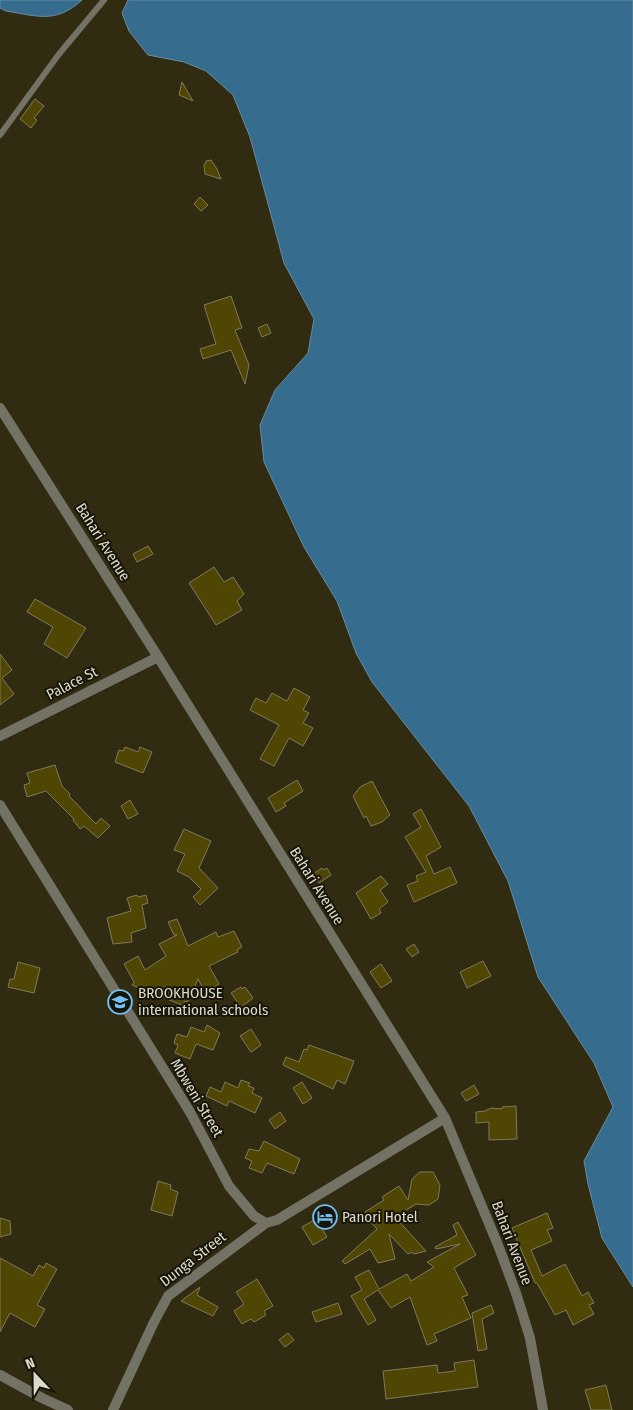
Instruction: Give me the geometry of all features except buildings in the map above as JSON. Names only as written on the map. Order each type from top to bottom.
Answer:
[{"type":"street","name":"Bahari Avenue","points":[[1,410],[158,657],[445,1118],[516,1293],[530,1338],[544,1410]]},
{"type":"street","name":"Palace St","points":[[0,736],[158,657]]},
{"type":"street","name":"Mbweni Street","points":[[0,804],[49,887],[190,1112],[229,1186],[254,1216],[266,1223]]},
{"type":"street","points":[[266,1223],[277,1220],[445,1118]]},
{"type":"street","name":"Dunga Street","points":[[113,1410],[168,1296],[266,1223]]},
{"type":"street","points":[[0,1375],[68,1410]]},
{"type":"lane","points":[[0,135],[59,54],[104,0]]},
{"type":"water","points":[[0,0],[82,0],[64,13],[37,16],[6,11],[0,8]]},
{"type":"water","points":[[128,0],[633,0],[633,1287],[602,1238],[588,1184],[584,1161],[613,1107],[594,1063],[538,977],[508,881],[469,806],[372,682],[356,653],[337,601],[304,547],[264,462],[260,425],[275,390],[308,353],[314,319],[284,263],[250,137],[233,95],[206,71],[184,62],[148,55],[129,31],[122,13]]},
{"type":"place","name":"BROOKHOUSE international schools","points":[[120,1002]]},
{"type":"place","name":"Panori Hotel","points":[[325,1217]]}]
